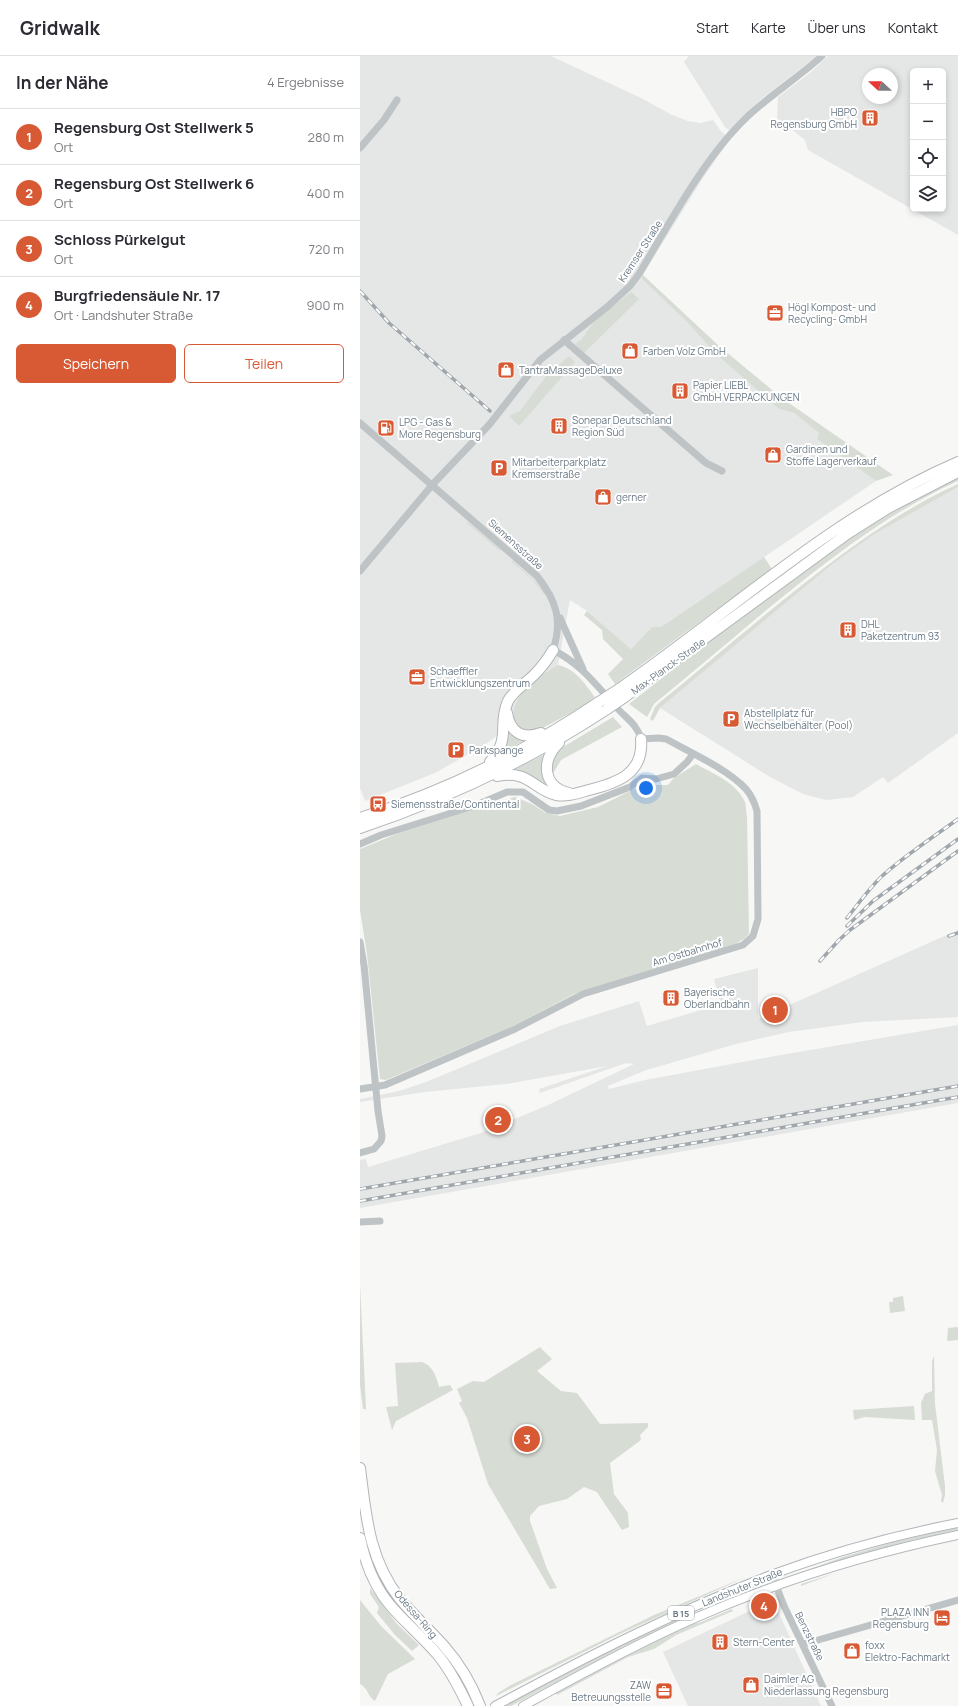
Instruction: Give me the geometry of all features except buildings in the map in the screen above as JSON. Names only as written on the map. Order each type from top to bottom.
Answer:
[{"type":"highway","name":"Max-Planck-Straße","points":[[623,693],[801,554],[844,524],[907,488],[958,462]]},
{"type":"highway","name":"Max-Planck-Straße","points":[[360,828],[438,800],[489,777],[567,736],[603,706],[848,534],[888,508],[958,472]]},
{"type":"highway","points":[[486,767],[499,752],[503,743],[506,708],[509,700],[536,674],[553,650]]},
{"type":"highway","name":"Max-Planck-Straße","points":[[360,818],[431,792],[486,767],[561,726],[603,706]]},
{"type":"highway","points":[[506,708],[508,720],[512,729],[526,737],[561,726]]},
{"type":"highway","points":[[567,736],[552,750],[546,763],[546,771],[554,786],[565,792],[575,794]]},
{"type":"highway","points":[[489,777],[510,774],[516,775],[530,780],[547,792],[556,795],[565,796],[575,794],[615,783],[627,775],[635,767],[641,754],[641,739]]},
{"type":"highway","name":"Odessa-Ring","points":[[360,1468],[367,1524],[372,1545],[379,1564],[400,1599],[445,1647],[456,1662],[467,1679],[480,1706]]},
{"type":"highway","name":"Odessa-Ring","points":[[360,1538],[363,1552],[379,1589],[390,1605],[419,1634],[447,1666],[468,1706]]},
{"type":"main road","name":"Landshuter Straße","points":[[495,1706],[593,1655],[691,1608],[772,1575],[866,1544],[958,1522]]},
{"type":"main road","name":"Landshuter Straße","points":[[522,1706],[599,1664],[696,1618],[777,1586],[868,1557],[958,1535]]},
{"type":"street","name":"Kremser Straße","points":[[433,484],[489,425],[540,360],[608,307],[630,286],[639,274],[694,184],[730,135],[762,103],[822,56]]},
{"type":"street","points":[[360,148],[384,120],[397,100]]},
{"type":"street","points":[[564,340],[706,463],[722,471]]},
{"type":"street","name":"Siemensstraße","points":[[360,422],[537,576],[548,590],[557,613],[557,632],[553,650]]},
{"type":"street","points":[[360,571],[433,484]]},
{"type":"street","points":[[557,613],[584,671]]},
{"type":"street","points":[[553,650],[565,656],[584,671],[618,709],[634,724],[641,739]]},
{"type":"street","name":"Am Ostbahnhof","points":[[360,1089],[385,1085],[514,1029],[583,994],[743,945],[751,939],[755,932],[758,919],[757,822],[755,804],[747,790],[738,782],[693,754],[666,739],[641,739]]},
{"type":"street","points":[[360,844],[474,806],[506,792],[523,792],[549,810],[557,811],[581,806],[630,787],[642,778],[656,779],[674,774],[693,754]]},
{"type":"street","points":[[360,942],[364,965],[378,1111],[382,1136],[381,1141],[374,1149],[360,1153]]},
{"type":"street","points":[[360,1222],[380,1222]]},
{"type":"street","name":"Benzstraße","points":[[772,1575],[784,1606],[804,1644],[832,1706]]},
{"type":"street","points":[[804,1644],[958,1600]]},
{"type":"shaded area","points":[[360,56],[551,56],[641,98],[672,115],[688,121],[700,123],[713,120],[720,130],[730,139],[701,181],[641,278],[687,322],[716,354],[779,409],[794,413],[819,433],[817,439],[876,481],[661,627],[652,627],[631,649],[587,611],[570,600],[558,665],[547,671],[518,700],[515,722],[486,744],[435,773],[365,801],[360,788]]},
{"type":"shaded area","points":[[689,56],[817,56],[760,100],[729,130],[725,127],[684,62]]},
{"type":"shaded area","points":[[828,56],[958,56],[958,235],[917,212],[946,212],[946,68],[910,68],[910,208],[808,150],[805,140],[777,118],[778,97],[811,72]]},
{"type":"shaded area","points":[[643,275],[719,346],[783,399],[893,475],[876,481],[817,439],[819,433],[794,413],[779,409],[716,354],[687,322],[641,278]]},
{"type":"shaded area","points":[[631,292],[639,299],[584,353],[575,344],[582,339],[595,320]]},
{"type":"shaded area","points":[[569,356],[575,362],[519,426],[509,416],[520,411],[547,375]]},
{"type":"shaded area","points":[[958,476],[958,481],[906,508],[833,557],[764,612],[654,704],[647,717],[629,704],[737,619],[849,537],[885,514]]},
{"type":"shaded area","points":[[958,484],[958,487],[873,535],[830,566],[660,708],[653,721],[650,719],[655,707],[659,703],[824,568],[860,541],[898,516]]},
{"type":"shaded area","points":[[958,487],[958,733],[888,783],[883,777],[853,797],[826,800],[803,794],[770,777],[660,708],[830,566],[873,535]]},
{"type":"shaded area","points":[[468,522],[501,550],[500,551],[467,523]]},
{"type":"shaded area","points":[[764,557],[772,569],[615,684],[608,674],[623,659],[603,639],[602,630],[584,615],[587,611],[631,649],[652,627],[661,627]]},
{"type":"shaded area","points":[[512,560],[533,579],[546,593],[544,594],[533,580],[511,561]]},
{"type":"shaded area","points":[[558,665],[575,673],[595,697],[582,707],[535,732],[530,733],[518,728],[514,719],[514,709],[518,700],[524,691],[540,676]]},
{"type":"shaded area","points":[[613,717],[622,727],[561,760],[551,777],[549,765],[558,750]]},
{"type":"shaded area","points":[[506,725],[525,740],[504,751],[503,750]]},
{"type":"shaded area","points":[[545,754],[542,771],[555,791],[514,770]]},
{"type":"shaded area","points":[[696,764],[730,784],[741,795],[745,802],[747,817],[749,934],[744,939],[735,944],[574,994],[515,1025],[386,1080],[380,1079],[367,954],[360,910],[360,849],[399,833],[515,797],[532,804],[546,813],[560,816],[598,807],[634,789],[647,785],[668,785],[674,778]]},
{"type":"shaded area","points":[[958,930],[958,1017],[863,1022],[789,1032],[736,1044],[646,1070],[608,1086],[609,1089],[645,1080],[775,1056],[958,1025],[958,1103],[360,1208],[360,1160],[366,1159],[368,1167],[481,1133],[546,1106],[634,1064],[626,1063],[540,1093],[539,1089],[607,1066],[506,1084],[425,1092],[360,1102],[360,1099],[399,1091],[426,1082],[560,1026],[639,1001],[647,1026],[721,1004],[714,979],[758,968],[758,1019]]},
{"type":"shaded area","points":[[360,1284],[366,1409],[363,1409],[360,1385]]},
{"type":"shaded area","points":[[903,1296],[905,1311],[890,1313],[889,1302],[893,1302],[893,1298]]},
{"type":"shaded area","points":[[958,1327],[958,1340],[947,1341],[948,1328]]},
{"type":"shaded area","points":[[540,1347],[552,1359],[537,1371],[561,1391],[577,1393],[600,1424],[648,1423],[648,1427],[640,1435],[641,1440],[610,1463],[614,1494],[628,1513],[629,1527],[622,1530],[597,1492],[584,1487],[567,1499],[539,1506],[530,1516],[530,1521],[547,1569],[557,1588],[550,1589],[488,1484],[467,1418],[459,1403],[462,1401],[457,1389],[473,1381],[484,1382]]},
{"type":"shaded area","points":[[934,1356],[935,1404],[945,1486],[943,1503],[941,1501],[942,1495],[935,1471],[937,1450],[932,1420],[922,1420],[921,1403],[925,1394],[932,1391],[932,1361]]},
{"type":"shaded area","points":[[422,1362],[429,1366],[435,1375],[439,1387],[450,1385],[453,1390],[396,1421],[392,1430],[386,1407],[398,1406],[395,1363]]},
{"type":"shaded area","points":[[914,1406],[915,1420],[865,1417],[854,1420],[853,1410]]},
{"type":"shaded area","points":[[958,1527],[958,1530],[908,1541],[794,1575],[843,1557],[897,1541]]},
{"type":"shaded area","points":[[836,1573],[801,1586],[801,1584]]},
{"type":"shaded area","points":[[748,1576],[620,1634],[496,1696],[498,1693],[511,1685],[654,1615]]},
{"type":"shaded area","points":[[751,1587],[752,1588],[696,1611],[687,1617],[621,1648],[511,1706],[503,1706],[578,1666],[684,1615]]},
{"type":"shaded area","points":[[370,1588],[397,1624],[419,1645],[412,1651],[395,1635],[377,1613],[379,1607],[370,1594]]},
{"type":"shaded area","points":[[360,1600],[381,1626],[415,1659],[388,1674],[375,1701],[360,1684]]},
{"type":"shaded area","points":[[773,1600],[821,1706],[688,1706],[663,1652]]},
{"type":"shaded area","points":[[732,1609],[733,1611],[676,1635],[654,1649],[628,1657],[557,1695],[556,1693],[567,1684],[688,1625],[701,1622]]},
{"type":"railway","points":[[360,291],[389,323],[490,411]]},
{"type":"railway","points":[[847,918],[867,892],[881,877],[909,854],[958,819]]},
{"type":"railway","points":[[847,926],[873,901],[958,839]]},
{"type":"railway","points":[[820,961],[850,930],[958,851]]},
{"type":"railway","points":[[949,936],[958,933]]},
{"type":"railway","points":[[360,1189],[958,1086]]},
{"type":"railway","points":[[360,1201],[958,1097]]},
{"type":"place","name":"HBPO Regensburg GmbH","points":[[870,118]]},
{"type":"place","name":"Högl Kompost- und Recycling- GmbH","points":[[775,313]]},
{"type":"place","name":"Farben Volz GmbH","points":[[630,351]]},
{"type":"place","name":"TantraMassageDeluxe","points":[[506,370]]},
{"type":"place","name":"Papier LIEBL GmbH VERPACKUNGEN","points":[[680,391]]},
{"type":"place","name":"Sonepar Deutschland Region Süd","points":[[559,426]]},
{"type":"place","name":"LPG - Gas & More Regensburg","points":[[386,428]]},
{"type":"place","name":"Gardinen und Stoffe Lagerverkauf","points":[[773,455]]},
{"type":"place","name":"Mitarbeiterparkplatz Kremserstraße","points":[[499,468]]},
{"type":"place","name":"gerner","points":[[603,497]]},
{"type":"place","name":"DHL Paketzentrum 93","points":[[848,630]]},
{"type":"place","name":"Schaeffler Entwicklungszentrum","points":[[417,677]]},
{"type":"place","name":"Abstellplatz für Wechselbehälter (Pool)","points":[[731,719]]},
{"type":"place","name":"Parkspange","points":[[456,750]]},
{"type":"place","name":"Siemensstraße/Continental","points":[[378,804]]},
{"type":"place","name":"Bayerische Oberlandbahn","points":[[671,998]]},
{"type":"place","name":"Regensburg Ost Stellwerk 5","points":[[775,1010]]},
{"type":"place","name":"Regensburg Ost Stellwerk 6","points":[[498,1120]]},
{"type":"place","name":"Schloss Pürkelgut","points":[[527,1439]]},
{"type":"place","name":"Burgfriedensäule Nr. 17","points":[[764,1606]]},
{"type":"place","name":"PLAZA INN Regensburg","points":[[942,1618]]},
{"type":"place","name":"Stern-Center","points":[[720,1642]]},
{"type":"place","name":"foxx Elektro-Fachmarkt","points":[[852,1651]]},
{"type":"place","name":"Daimler AG Niederlassung Regensburg","points":[[751,1685]]},
{"type":"place","name":"ZAW Betreuungsstelle","points":[[664,1691]]}]
